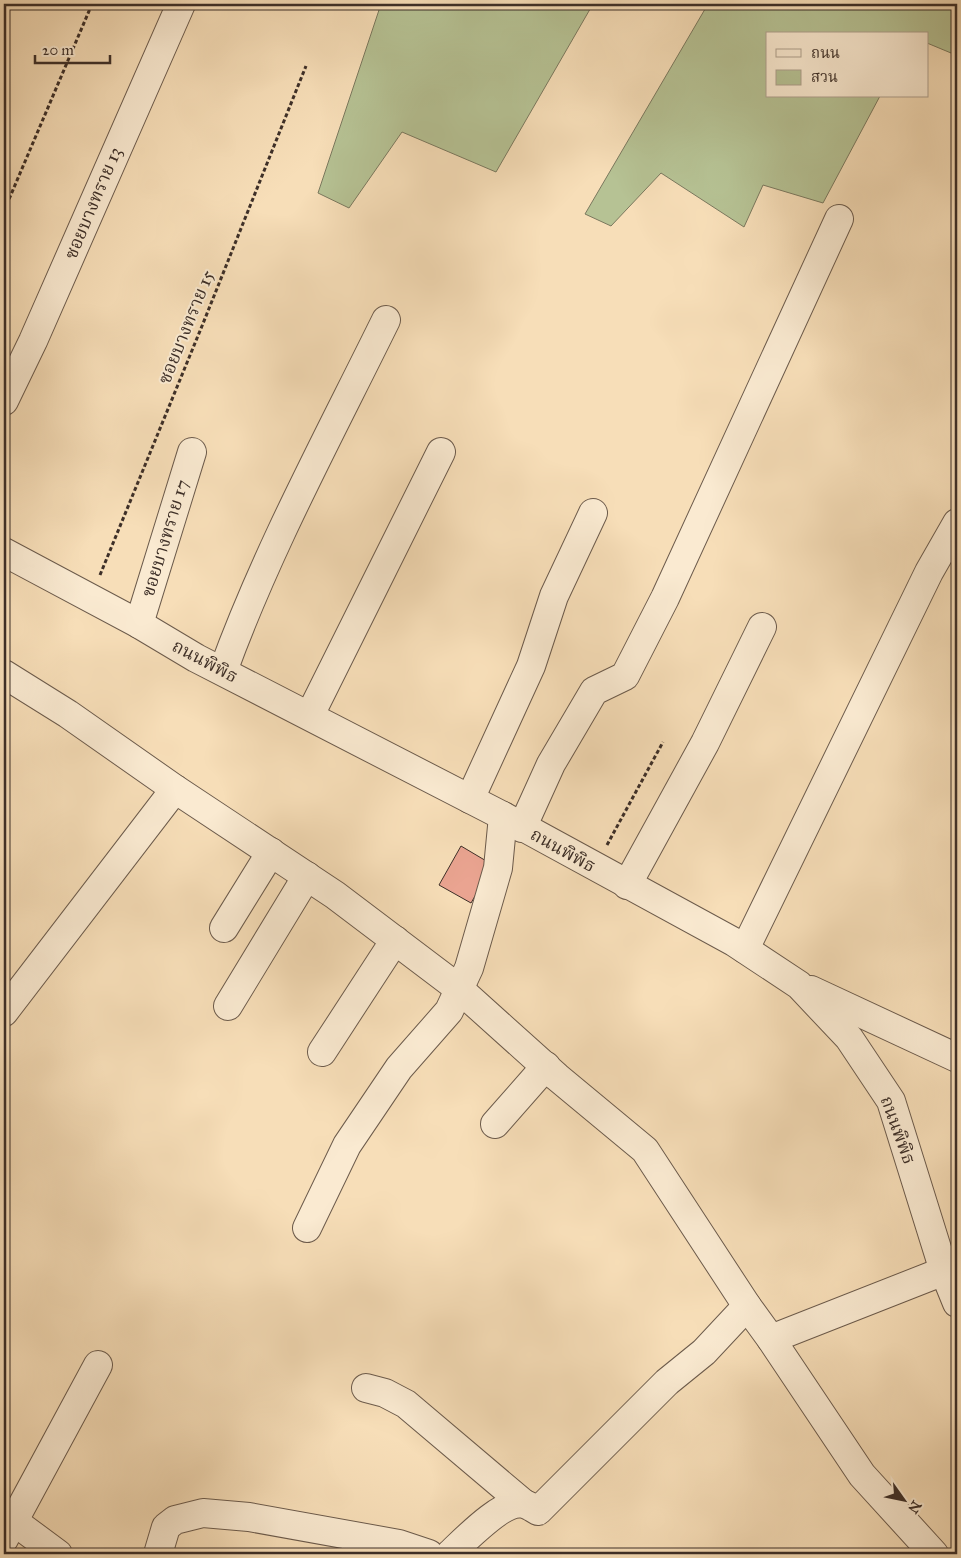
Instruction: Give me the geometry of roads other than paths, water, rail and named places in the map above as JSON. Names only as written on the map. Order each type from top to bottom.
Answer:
[{"type":"street","name":"ซอยบางทราย 13","points":[[4,401],[33,341],[180,4]]},
{"type":"street","points":[[307,1228],[347,1145],[399,1068],[449,1011],[468,968],[512,822],[551,764],[594,692],[625,676],[665,598],[839,218]]},
{"type":"street","points":[[223,671],[242,618],[292,510],[386,320]]},
{"type":"street","name":"ขอยบางทราย 17","points":[[139,624],[192,452]]},
{"type":"street","points":[[310,715],[441,452]]},
{"type":"street","points":[[470,799],[531,666],[554,596],[593,513]]},
{"type":"street","points":[[746,949],[930,572],[957,523]]},
{"type":"street","name":"ถนนพิพิธ","points":[[4,552],[139,624],[196,658],[310,715],[627,884],[746,949],[799,985],[849,1038],[891,1101],[944,1271],[957,1303]]},
{"type":"street","points":[[627,884],[705,743],[762,627]]},
{"type":"street","points":[[4,674],[68,714],[175,789],[335,895],[458,988],[645,1150],[747,1306],[862,1475],[934,1554]]},
{"type":"street","points":[[4,1012],[175,789]]},
{"type":"street","points":[[224,928],[271,852]]},
{"type":"street","points":[[228,1006],[307,876]]},
{"type":"street","points":[[322,1052],[395,940]]},
{"type":"street","points":[[799,985],[957,1058]]},
{"type":"street","points":[[495,1124],[546,1066]]},
{"type":"street","points":[[771,1339],[944,1271]]},
{"type":"street","points":[[366,1388],[385,1393],[406,1404],[523,1503],[538,1511],[666,1382],[704,1352],[747,1306]]},
{"type":"street","points":[[58,1554],[7,1525],[98,1366]]},
{"type":"street","points":[[450,1554],[483,1523],[510,1506],[523,1503]]},
{"type":"street","points":[[158,1554],[166,1527],[175,1520],[203,1513],[248,1517],[398,1544],[429,1554]]}]
